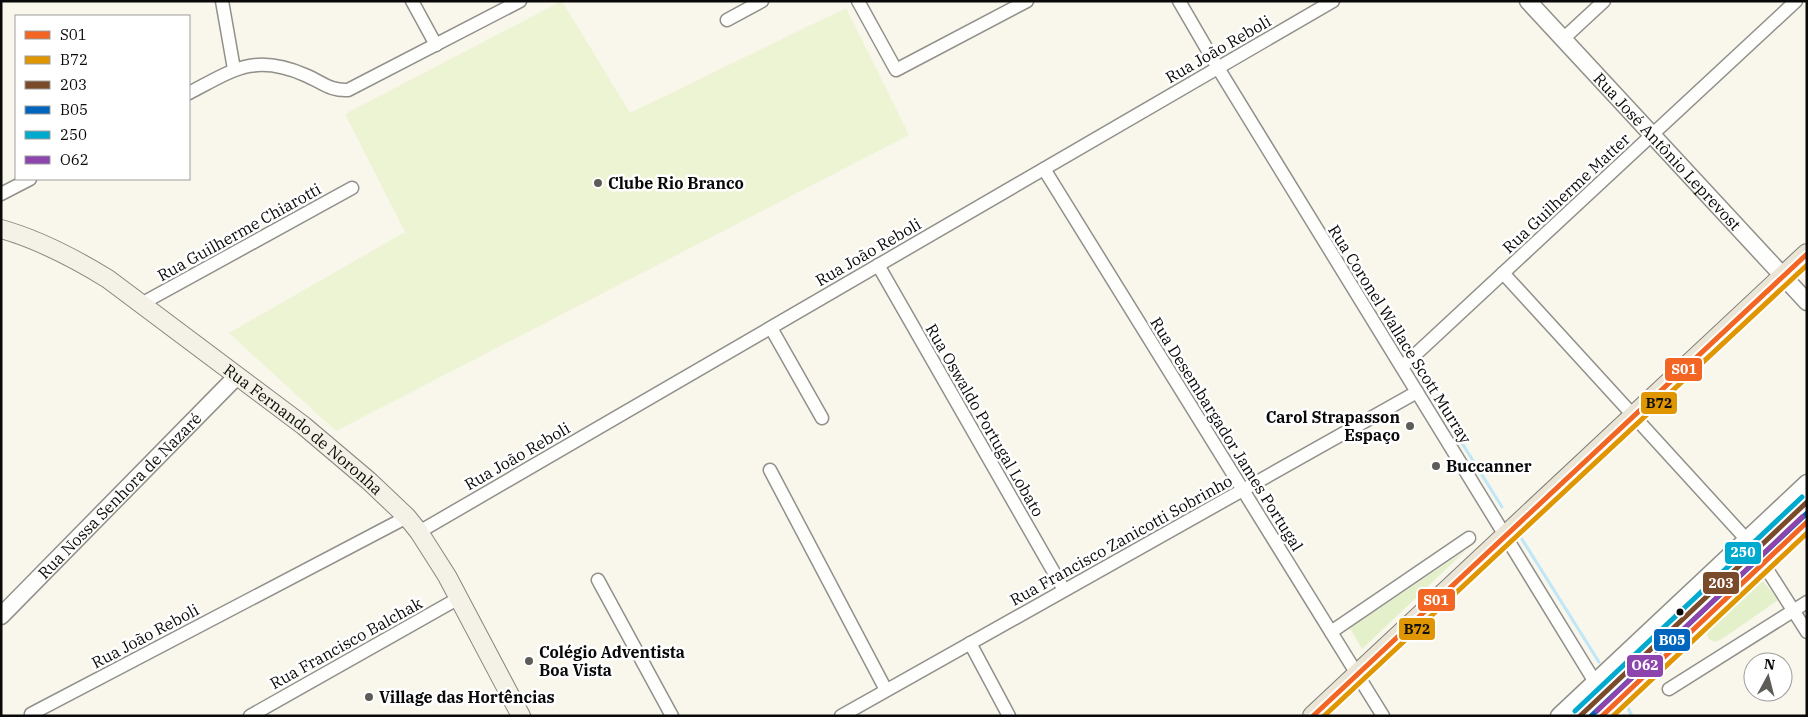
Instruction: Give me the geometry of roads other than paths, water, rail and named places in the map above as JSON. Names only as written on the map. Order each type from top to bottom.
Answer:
[{"type":"main road","name":"Rua Fernando de Noronha","points":[[1,229],[42,243],[108,279],[323,441],[369,481],[407,517],[418,532],[458,598],[522,716]]},
{"type":"main road","points":[[1313,716],[1807,254]]},
{"type":"street","points":[[222,1],[234,69]]},
{"type":"street","points":[[412,1],[436,45]]},
{"type":"street","points":[[190,92],[234,69],[258,65],[299,72],[337,90],[348,90],[520,1]]},
{"type":"street","points":[[727,20],[762,1]]},
{"type":"street","points":[[858,1],[896,70],[1004,6],[1027,1]]},
{"type":"street","name":"Rua Coronel Wallace Scott Murray","points":[[1179,1],[1218,68],[1596,682]]},
{"type":"street","name":"Rua João Reboli","points":[[418,532],[1333,1]]},
{"type":"street","name":"Rua José Antônio Leprevost","points":[[1528,1],[1807,302]]},
{"type":"street","points":[[1563,39],[1604,1]]},
{"type":"street","name":"Rua Guilherme Matter","points":[[1402,367],[1796,1]]},
{"type":"street","name":"Rua Desembargador James Portugal","points":[[1044,169],[1383,716]]},
{"type":"street","points":[[1,194],[28,180]]},
{"type":"street","name":"Rua Guilherme Chiarotti","points":[[141,304],[352,188]]},
{"type":"street","name":"Rua Oswaldo Portugal Lobato","points":[[878,265],[1064,590]]},
{"type":"street","points":[[1503,273],[1747,540],[1807,632]]},
{"type":"street","points":[[771,328],[822,418]]},
{"type":"street","name":"Rua Nossa Senhora de Nazaré","points":[[1,616],[237,376]]},
{"type":"street","name":"Rua Francisco Zanicotti Sobrinho","points":[[841,716],[1417,392]]},
{"type":"street","points":[[770,470],[886,690]]},
{"type":"street","points":[[1559,716],[1807,483]]},
{"type":"street","name":"Rua João Reboli","points":[[31,714],[407,517]]},
{"type":"street","points":[[1610,713],[1807,522]]},
{"type":"street","points":[[1331,632],[1469,538]]},
{"type":"street","points":[[598,580],[672,716]]},
{"type":"street","name":"Rua Francisco Balchak","points":[[250,716],[458,598]]},
{"type":"street","points":[[1669,690],[1807,602]]},
{"type":"street","points":[[970,643],[1009,716]]},
{"type":"waterway","points":[[1432,395],[1502,507]]},
{"type":"waterway","points":[[1520,536],[1599,662]]},
{"type":"waterway","points":[[1628,708],[1632,716]]},
{"type":"place","name":"Clube Rio Branco","points":[[598,183]]},
{"type":"place","name":"Carol Strapasson Espaço","points":[[1410,426]]},
{"type":"place","name":"Buccanner","points":[[1436,466]]},
{"type":"place","name":"Colégio Adventista Boa Vista","points":[[529,661]]},
{"type":"place","name":"Village das Hortências","points":[[369,697]]}]
